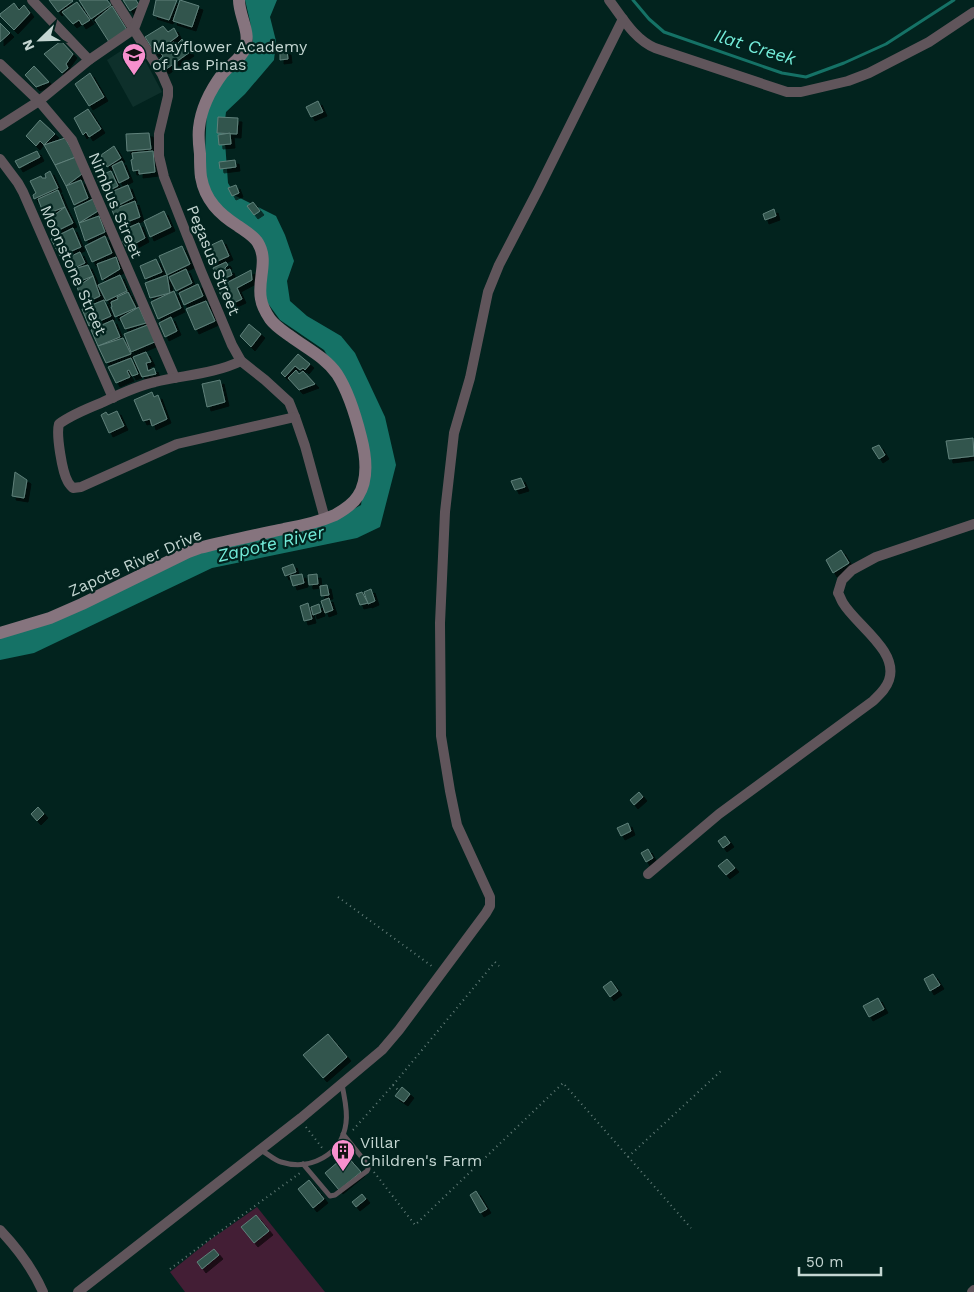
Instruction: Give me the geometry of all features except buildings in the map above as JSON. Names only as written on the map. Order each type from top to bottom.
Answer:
[{"type":"main road","name":"Zapote River Drive","points":[[0,633],[50,618],[199,548],[326,519],[352,503],[359,495],[363,486],[366,452],[346,393],[337,374],[323,359],[272,322],[265,311],[261,299],[260,287],[263,254],[258,242],[218,211],[209,200],[201,176],[199,130],[201,116],[214,85],[245,50],[246,30],[239,9],[239,0]]},
{"type":"street","points":[[32,0],[89,60]]},
{"type":"street","name":"Pegasus Street","points":[[116,0],[162,74],[168,88],[168,96],[159,134],[159,156],[164,177],[201,271],[232,345],[241,361],[278,390],[288,402],[295,416],[326,519]]},
{"type":"street","points":[[0,126],[39,101],[89,60],[134,29],[145,0]]},
{"type":"street","points":[[609,0],[638,37],[646,44],[794,93],[842,83],[869,72],[929,42],[974,12]]},
{"type":"street","points":[[78,1292],[300,1119],[382,1050],[442,973],[490,906],[490,897],[458,825],[441,736],[440,614],[445,512],[454,432],[470,378],[488,292],[499,265],[624,19]]},
{"type":"street","name":"Nimbus Street","points":[[0,64],[39,101],[72,140],[175,378]]},
{"type":"street","name":"Moonstone Street","points":[[0,160],[24,192],[113,398]]},
{"type":"street","points":[[241,361],[216,370],[136,387],[71,416],[59,424],[58,436],[64,473],[68,482],[73,488],[81,487],[177,444],[295,416]]},
{"type":"street","points":[[648,874],[719,814],[884,691],[890,678],[890,663],[882,647],[844,604],[838,593],[842,580],[852,570],[876,557],[974,524]]},
{"type":"street","points":[[0,1230],[12,1242],[25,1260],[43,1292]]},
{"type":"lane","points":[[261,1150],[281,1162],[305,1166],[328,1154],[338,1146],[345,1135],[346,1124],[342,1084]]},
{"type":"lane","points":[[305,1166],[328,1194],[333,1196],[367,1170],[368,1165],[345,1135]]},
{"type":"path","points":[[338,897],[442,973]]},
{"type":"path","points":[[345,1135],[364,1119],[495,962],[499,966]]},
{"type":"path","points":[[628,1157],[721,1071]]},
{"type":"path","points":[[368,1165],[415,1224],[563,1083],[691,1228]]},
{"type":"path","points":[[393,1085],[398,1090]]},
{"type":"path","points":[[300,1119],[328,1154]]},
{"type":"path","points":[[170,1270],[305,1166]]},
{"type":"shaded area","name":"Mayflower Academy of Las Pinas","points":[[127,47],[139,49],[162,92],[133,107],[107,60]]},
{"type":"shaded area","points":[[257,1207],[325,1292],[185,1292],[170,1272],[210,1240]]},
{"type":"water","name":"Zapote River","points":[[245,0],[277,0],[270,17],[276,41],[274,60],[245,94],[226,112],[224,128],[228,183],[236,196],[276,216],[294,261],[287,281],[290,301],[307,316],[341,336],[355,353],[385,417],[396,465],[380,527],[357,538],[212,568],[34,653],[0,660],[0,636],[203,548],[330,522],[361,505],[367,465],[345,384],[324,350],[280,320],[264,298],[263,242],[217,205],[204,176],[207,106],[224,78],[253,45]]},
{"type":"waterway","name":"Ilat Creek","points":[[633,0],[649,19],[664,32],[782,73],[806,77],[844,63],[886,44],[954,0]]},
{"type":"place","name":"Mayflower Academy of Las Pinas","points":[[134,76]]},
{"type":"place","name":"Villar Children's Farm","points":[[343,1172]]}]
